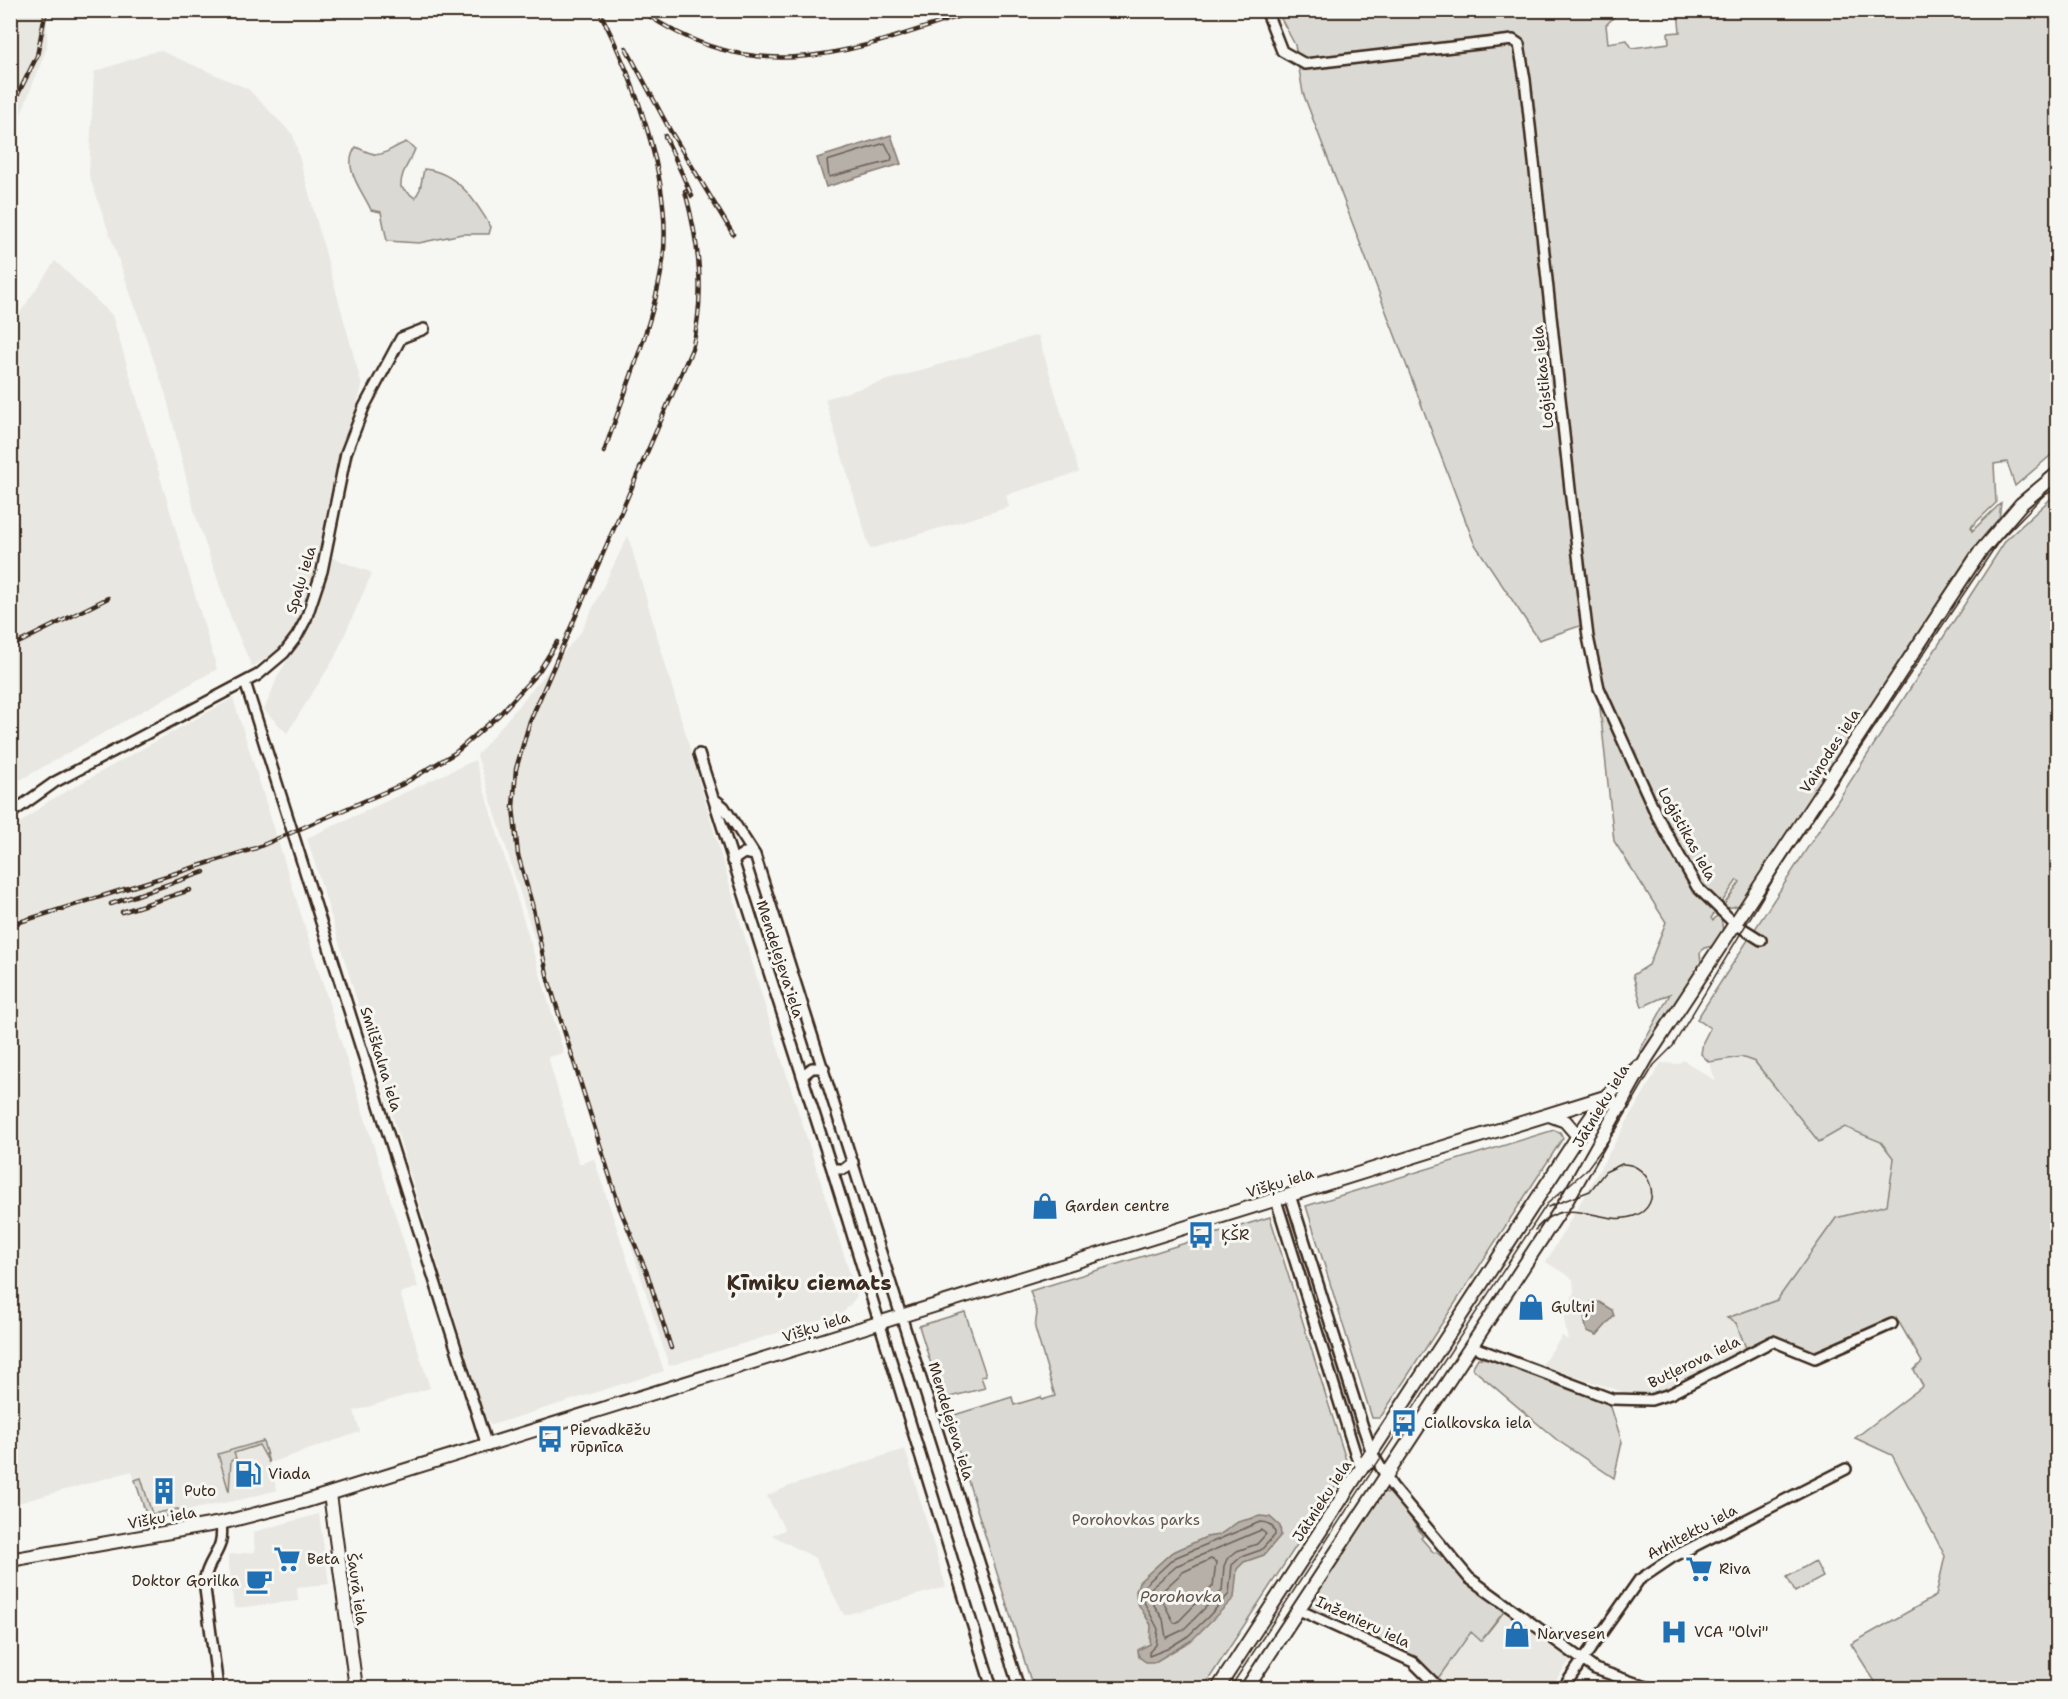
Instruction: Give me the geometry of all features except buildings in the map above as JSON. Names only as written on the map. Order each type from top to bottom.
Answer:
[{"type":"street","name":"Loģistikas iela","points":[[1266,10],[1282,51],[1305,64],[1513,40],[1519,44],[1526,80],[1588,637],[1599,688],[1657,816],[1697,887],[1734,923],[1761,940]]},
{"type":"street","name":"Spaļu iela","points":[[10,814],[55,782],[246,682],[261,673],[284,653],[297,636],[315,593],[346,453],[364,407],[401,338],[424,329]]},
{"type":"street","name":"Vaiņodes iela","points":[[1646,1059],[1980,552],[2021,504],[2058,473]]},
{"type":"street","name":"Smilškalna iela","points":[[246,682],[487,1446]]},
{"type":"street","points":[[699,754],[713,798]]},
{"type":"street","name":"Mendeļejeva iela","points":[[713,798],[724,807],[755,855],[824,1068],[895,1301],[903,1315],[1019,1689]]},
{"type":"street","name":"Mendeļejeva iela","points":[[713,798],[832,1169],[877,1323],[992,1689]]},
{"type":"street","points":[[732,861],[744,854],[755,855]]},
{"type":"street","name":"Jātnieku iela","points":[[1218,1689],[1363,1466],[1375,1458],[1578,1136],[1605,1097],[1646,1059]]},
{"type":"street","name":"Jātnieku iela","points":[[1247,1689],[1567,1200],[1585,1164],[1621,1107],[1646,1059]]},
{"type":"street","points":[[802,1076],[812,1068],[824,1068]]},
{"type":"street","name":"Višķu iela","points":[[10,1560],[221,1523],[330,1494],[1605,1097]]},
{"type":"street","points":[[1605,1097],[1621,1107]]},
{"type":"street","points":[[1549,1114],[1565,1121],[1578,1136]]},
{"type":"street","points":[[832,1169],[844,1169],[853,1162]]},
{"type":"street","points":[[1290,1195],[1375,1458],[1386,1477],[1469,1578],[1595,1669],[1650,1689]]},
{"type":"street","points":[[1275,1200],[1358,1462],[1363,1466]]},
{"type":"street","name":"Butļerova iela","points":[[1471,1346],[1612,1399],[1651,1400],[1659,1399],[1773,1341],[1815,1358],[1892,1324]]},
{"type":"street","name":"Arhitektu iela","points":[[1563,1689],[1639,1580],[1648,1573],[1672,1557],[1846,1469]]},
{"type":"street","name":"Šaurā iela","points":[[330,1494],[356,1689]]},
{"type":"street","points":[[218,1689],[204,1581],[207,1569],[224,1541],[221,1523]]},
{"type":"street","name":"Inženieru iela","points":[[1299,1610],[1413,1662],[1438,1689]]},
{"type":"shaded area","points":[[11,10],[47,11],[47,47],[11,140]]},
{"type":"shaded area","points":[[159,50],[248,89],[293,135],[362,386],[331,498],[305,610],[284,647],[252,667],[231,618],[195,514],[166,395],[89,175],[94,72]]},
{"type":"shaded area","points":[[55,261],[112,315],[217,669],[11,785],[11,326]]},
{"type":"shaded area","points":[[1038,335],[1079,472],[1006,495],[1009,507],[870,549],[825,399]]},
{"type":"shaded area","points":[[628,536],[766,1010],[857,1296],[843,1313],[669,1366],[477,755],[581,632]]},
{"type":"shaded area","points":[[330,557],[372,573],[334,659],[287,733],[264,710],[278,676],[308,625]]},
{"type":"shaded area","points":[[233,698],[418,1287],[400,1293],[430,1388],[354,1411],[360,1432],[269,1463],[277,1490],[151,1518],[140,1478],[135,1480],[132,1471],[11,1505],[11,830],[49,801]]},
{"type":"shaded area","points":[[475,760],[564,1053],[548,1057],[579,1164],[594,1159],[664,1371],[491,1425],[485,1417],[307,838]]},
{"type":"shaded area","points":[[1741,1057],[1755,1062],[1819,1142],[1845,1127],[1881,1142],[1894,1159],[1887,1205],[1836,1218],[1777,1300],[1728,1318],[1736,1322],[1746,1348],[1660,1394],[1638,1397],[1542,1365],[1562,1336],[1568,1340],[1564,1319],[1574,1292],[1573,1279],[1546,1262],[1661,1063],[1679,1064],[1683,1060],[1716,1081],[1709,1062]]},
{"type":"shaded area","points":[[905,1449],[946,1587],[844,1615],[815,1558],[772,1535],[785,1530],[767,1496],[787,1487]]},
{"type":"shaded area","points":[[319,1514],[329,1584],[297,1587],[298,1601],[234,1608],[228,1555],[255,1552],[253,1532]]},
{"type":"shaded area","points":[[1506,1609],[1571,1656],[1550,1688],[1522,1688],[1508,1678],[1500,1688],[1448,1688],[1433,1677],[1439,1677],[1472,1632],[1482,1641]]},
{"type":"green space","points":[[1277,11],[1629,11],[1619,12],[1606,25],[1608,43],[1627,40],[1632,48],[1669,43],[1668,33],[1680,32],[1678,11],[2057,11],[2057,450],[2015,486],[2007,462],[1994,464],[1996,503],[1971,527],[1972,531],[2001,503],[1999,519],[1974,548],[1740,905],[1728,908],[1723,906],[1740,882],[1737,880],[1711,918],[1713,921],[1718,914],[1721,916],[1723,932],[1713,946],[1704,948],[1700,953],[1701,963],[1642,1053],[1640,1050],[1670,994],[1642,1007],[1633,975],[1649,965],[1666,922],[1614,841],[1591,622],[1539,640],[1474,543],[1303,93],[1295,45]]},
{"type":"green space","points":[[406,142],[415,149],[404,172],[401,187],[415,198],[420,189],[424,169],[446,176],[464,189],[478,207],[491,227],[489,234],[462,234],[419,243],[387,241],[381,212],[371,210],[354,178],[352,155],[356,147],[372,154],[382,154]]},
{"type":"green space","points":[[2057,493],[2057,1688],[1879,1688],[1851,1644],[1936,1596],[1945,1556],[1892,1455],[1855,1438],[1923,1386],[1914,1370],[1922,1362],[1896,1317],[1815,1352],[1774,1335],[1746,1348],[1736,1323],[1727,1318],[1777,1300],[1836,1218],[1887,1205],[1894,1159],[1881,1142],[1845,1127],[1819,1142],[1755,1062],[1741,1057],[1709,1062],[1701,1054],[1703,1042],[1710,1028],[1697,1019],[2006,540]]},
{"type":"green space","points":[[1554,1130],[1560,1132],[1563,1138],[1382,1415],[1379,1418],[1372,1418],[1306,1206]]},
{"type":"green space","points":[[1292,1213],[1359,1429],[1353,1434],[1285,1215]]},
{"type":"green space","name":"Porohovkas parks","points":[[1270,1217],[1347,1463],[1346,1470],[1203,1688],[1033,1688],[948,1417],[1012,1397],[1014,1405],[1041,1397],[1042,1400],[1055,1396],[1035,1328],[1037,1313],[1030,1291]]},
{"type":"green space","points":[[965,1312],[986,1375],[981,1377],[985,1388],[942,1399],[919,1326]]},
{"type":"green space","points":[[1478,1358],[1491,1359],[1610,1404],[1622,1442],[1614,1478],[1557,1440],[1472,1368]]},
{"type":"green space","points":[[263,1441],[269,1463],[259,1445],[234,1453],[236,1458],[231,1461],[229,1492],[218,1454]]},
{"type":"green space","points":[[141,1478],[152,1514],[178,1509],[179,1514],[148,1520],[135,1480]]},
{"type":"green space","points":[[1384,1492],[1394,1494],[1423,1536],[1421,1538],[1434,1553],[1436,1552],[1506,1609],[1481,1641],[1471,1632],[1439,1677],[1433,1677],[1375,1640],[1377,1634],[1331,1614],[1328,1619],[1314,1613],[1309,1606]]},
{"type":"green space","points":[[1815,1561],[1823,1577],[1795,1592],[1787,1577]]},
{"type":"water","points":[[891,135],[901,164],[826,187],[817,158]]},
{"type":"water","points":[[1592,1302],[1599,1302],[1612,1310],[1614,1316],[1597,1335],[1587,1331],[1585,1323],[1586,1308]]},
{"type":"water","name":"Porohovka","points":[[1260,1516],[1270,1517],[1280,1526],[1281,1535],[1264,1555],[1244,1562],[1237,1569],[1234,1598],[1192,1640],[1155,1662],[1146,1662],[1139,1657],[1138,1650],[1150,1644],[1151,1625],[1137,1602],[1136,1591],[1139,1582],[1171,1553],[1206,1537],[1219,1535],[1238,1522]]},
{"type":"tram line","points":[[1230,1688],[1547,1204],[1586,1170],[1616,1130],[1654,1065],[1673,1046],[1777,873],[1999,541],[2043,496],[2058,488]]},
{"type":"tram line","points":[[1535,1230],[1547,1218],[1572,1211],[1609,1218],[1634,1216],[1644,1211],[1649,1204],[1650,1186],[1647,1177],[1640,1170],[1622,1164],[1605,1172],[1590,1191],[1548,1207]]},
{"type":"railway","points":[[10,110],[37,56],[46,10]]},
{"type":"railway","points":[[599,10],[625,67],[648,132],[662,198],[665,230],[663,260],[653,307],[604,452]]},
{"type":"railway","points":[[640,10],[684,35],[726,51],[767,57],[807,56],[848,49],[890,39],[978,10]]},
{"type":"railway","points":[[626,48],[671,132],[733,234]]},
{"type":"railway","points":[[665,136],[692,196]]},
{"type":"railway","points":[[671,1348],[647,1273],[620,1209],[548,979],[532,904],[518,855],[513,807],[516,769],[530,721],[692,349],[700,289],[694,230],[685,191]]},
{"type":"railway","points":[[10,647],[108,598]]},
{"type":"railway","points":[[10,925],[256,848],[401,785],[455,753],[499,715],[539,671],[557,642]]},
{"type":"railway","points":[[111,904],[204,872]]},
{"type":"railway","points":[[122,912],[190,890]]},
{"type":"place","name":"Garden centre","points":[[1045,1206]]},
{"type":"place","name":"ĶŠR","points":[[1201,1235]]},
{"type":"place","name":"Gultņi","points":[[1531,1307]]},
{"type":"place","name":"Cialkovska iela","points":[[1404,1423]]},
{"type":"place","name":"Pievadkēžu rūpnīca","points":[[550,1439]]},
{"type":"place","name":"Viada","points":[[248,1474]]},
{"type":"place","name":"Puto","points":[[164,1491]]},
{"type":"place","name":"Beta","points":[[287,1559]]},
{"type":"place","name":"Riva","points":[[1699,1569]]},
{"type":"place","name":"Doktor Gorilka","points":[[259,1581]]},
{"type":"place","name":"VCA \"Olvi\"","points":[[1674,1632]]},
{"type":"place","name":"Narvesen","points":[[1517,1634]]},
{"type":"district","name":"Ķīmiķu ciemats","points":[[809,1283]]}]
